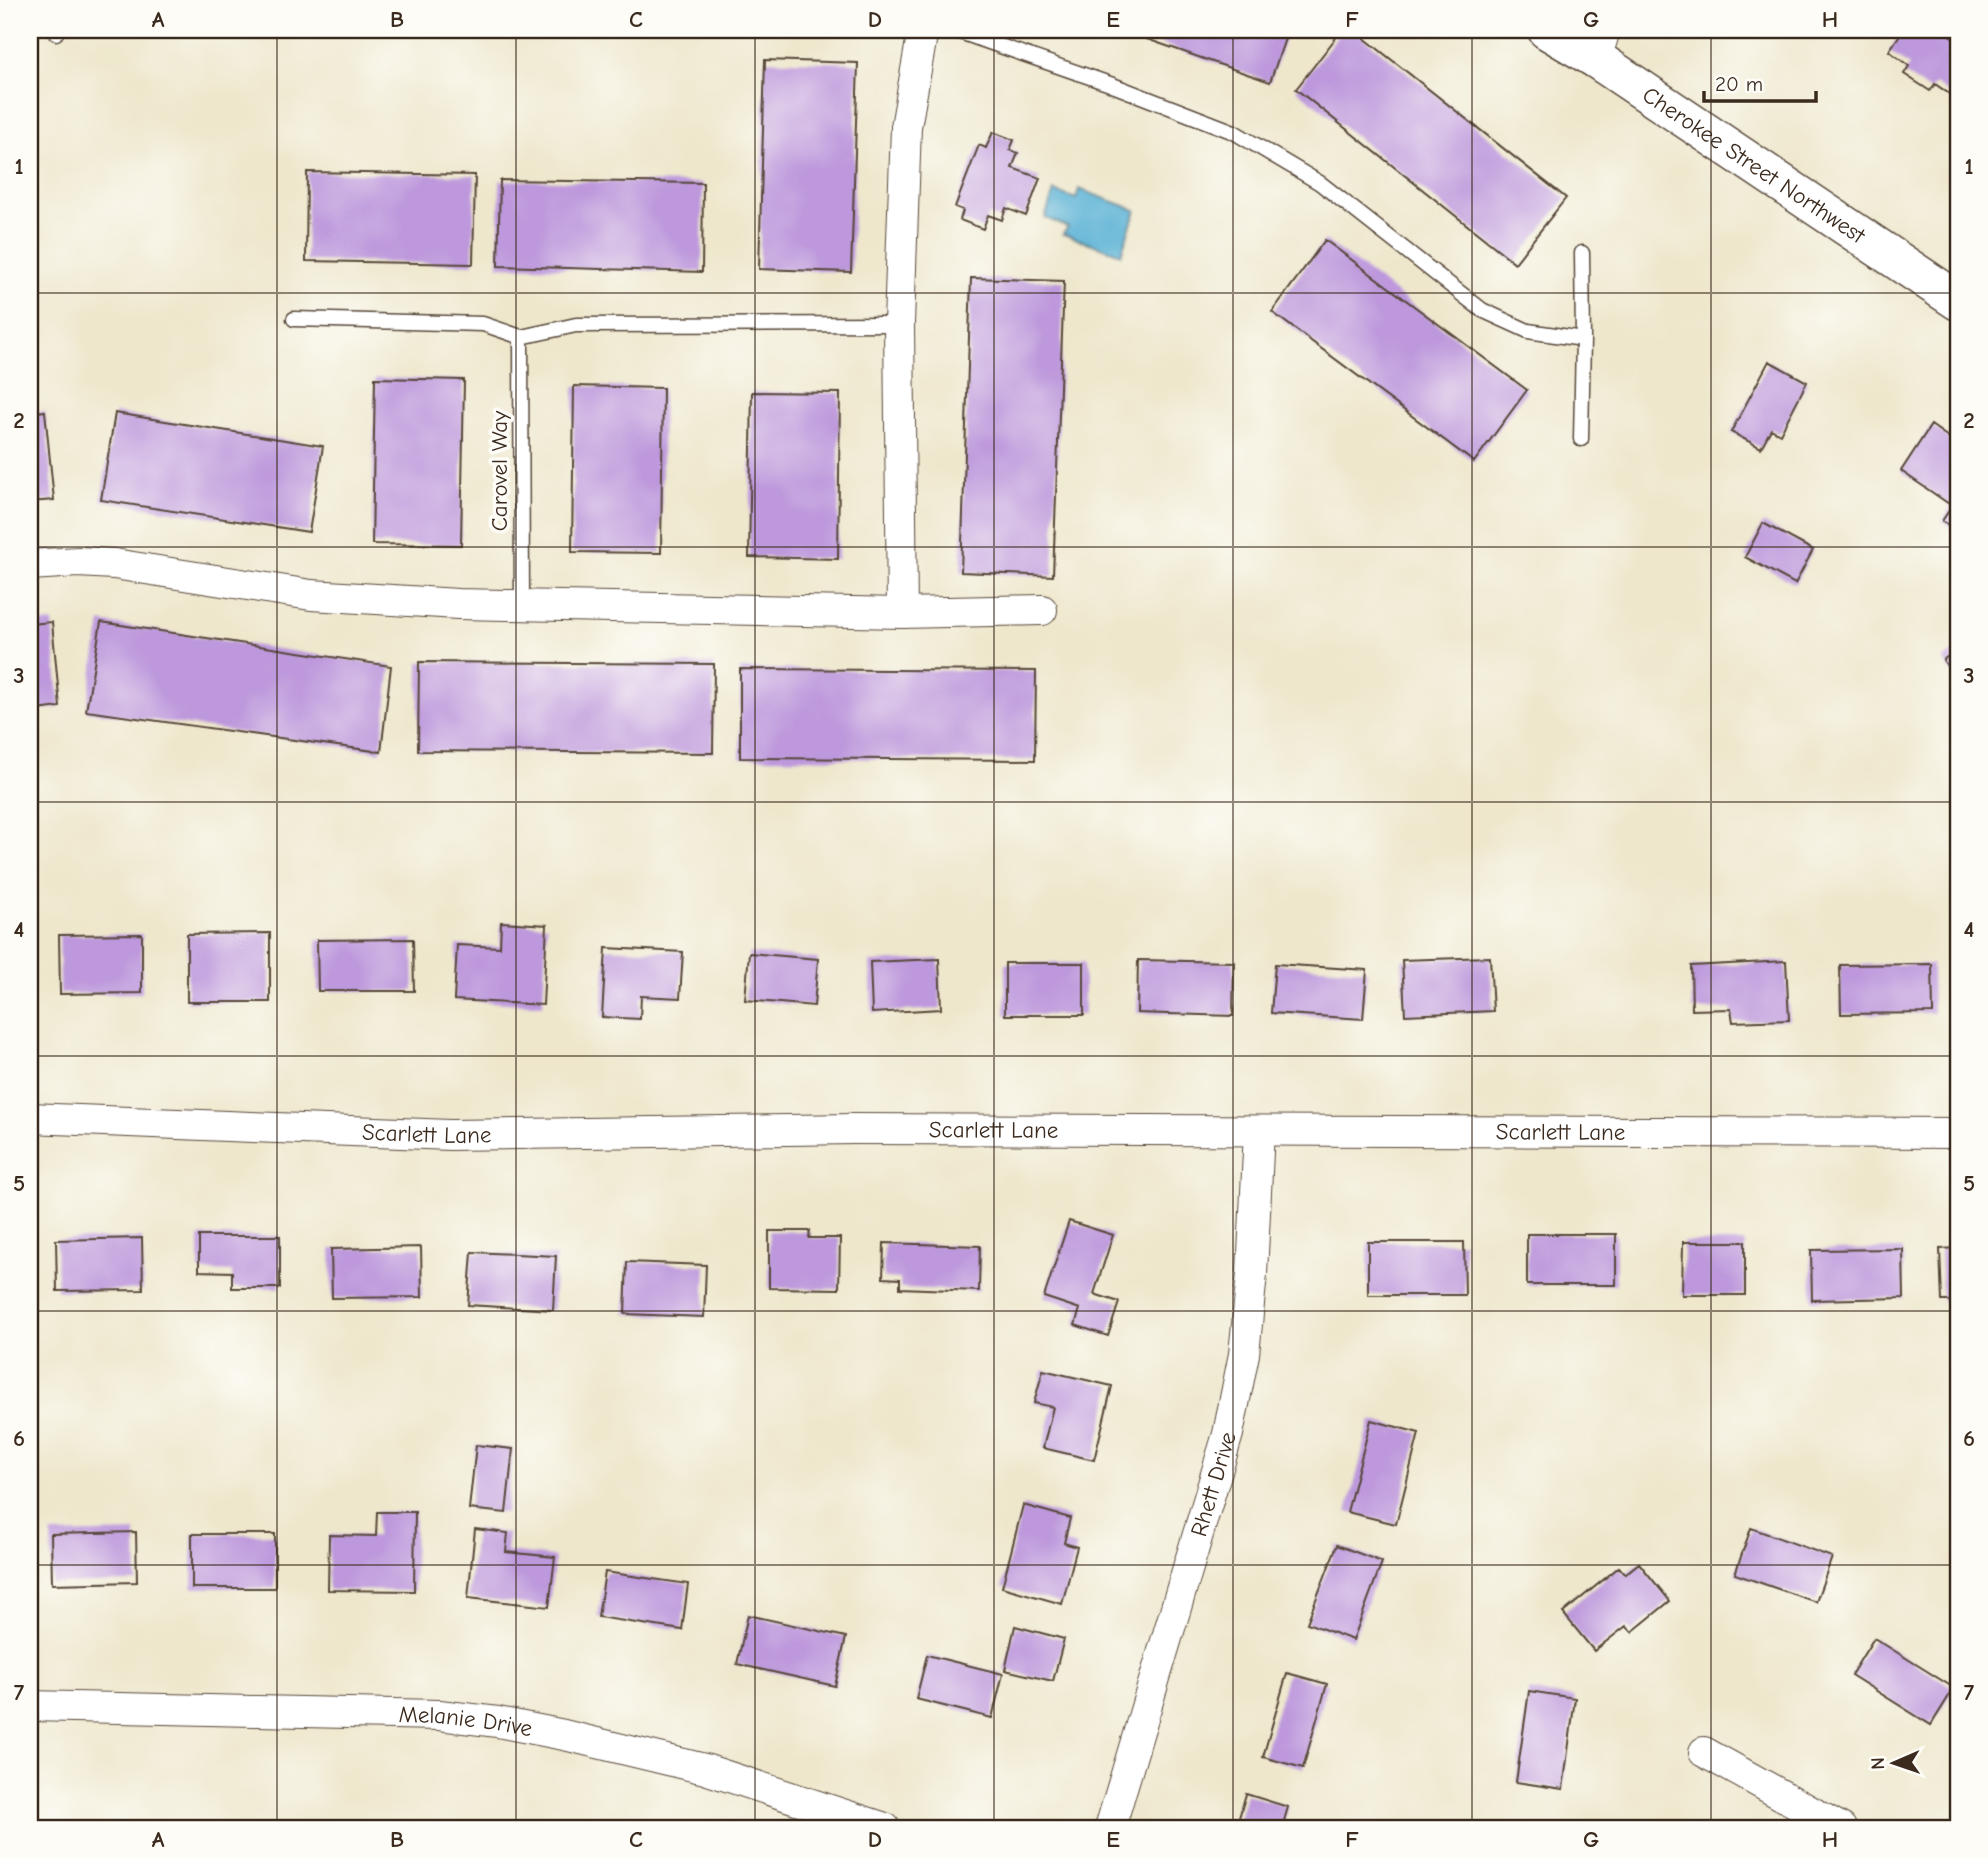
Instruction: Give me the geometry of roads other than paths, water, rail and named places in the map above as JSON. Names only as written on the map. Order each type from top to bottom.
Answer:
[{"type":"main road","name":"Cherokee Street Northwest","points":[[1548,30],[1600,45],[1958,300]]},
{"type":"street","points":[[902,613],[899,324],[906,127],[923,30]]},
{"type":"street","points":[[30,565],[78,562],[114,564],[352,599],[902,613],[1042,610]]},
{"type":"street","name":"Scarlett Lane","points":[[30,1118],[450,1135],[853,1129],[1958,1133]]},
{"type":"street","name":"Rhett Drive","points":[[1110,1828],[1228,1434],[1246,1340],[1259,1131]]},
{"type":"street","name":"Melanie Drive","points":[[30,1706],[439,1715],[498,1722],[705,1769],[885,1828]]},
{"type":"street","points":[[1704,1752],[1841,1828]]},
{"type":"lane","points":[[954,30],[1110,84],[1234,132],[1320,183],[1482,310],[1528,331],[1583,339]]},
{"type":"lane","points":[[1581,439],[1582,253]]},
{"type":"lane","points":[[294,318],[483,324],[521,337],[576,325],[899,324]]},
{"type":"lane","name":"Carovel Way","points":[[521,337],[522,605]]},
{"type":"water","points":[[1079,189],[1136,210],[1121,254],[1063,234],[1068,227],[1045,218],[1054,191],[1076,199]]}]
